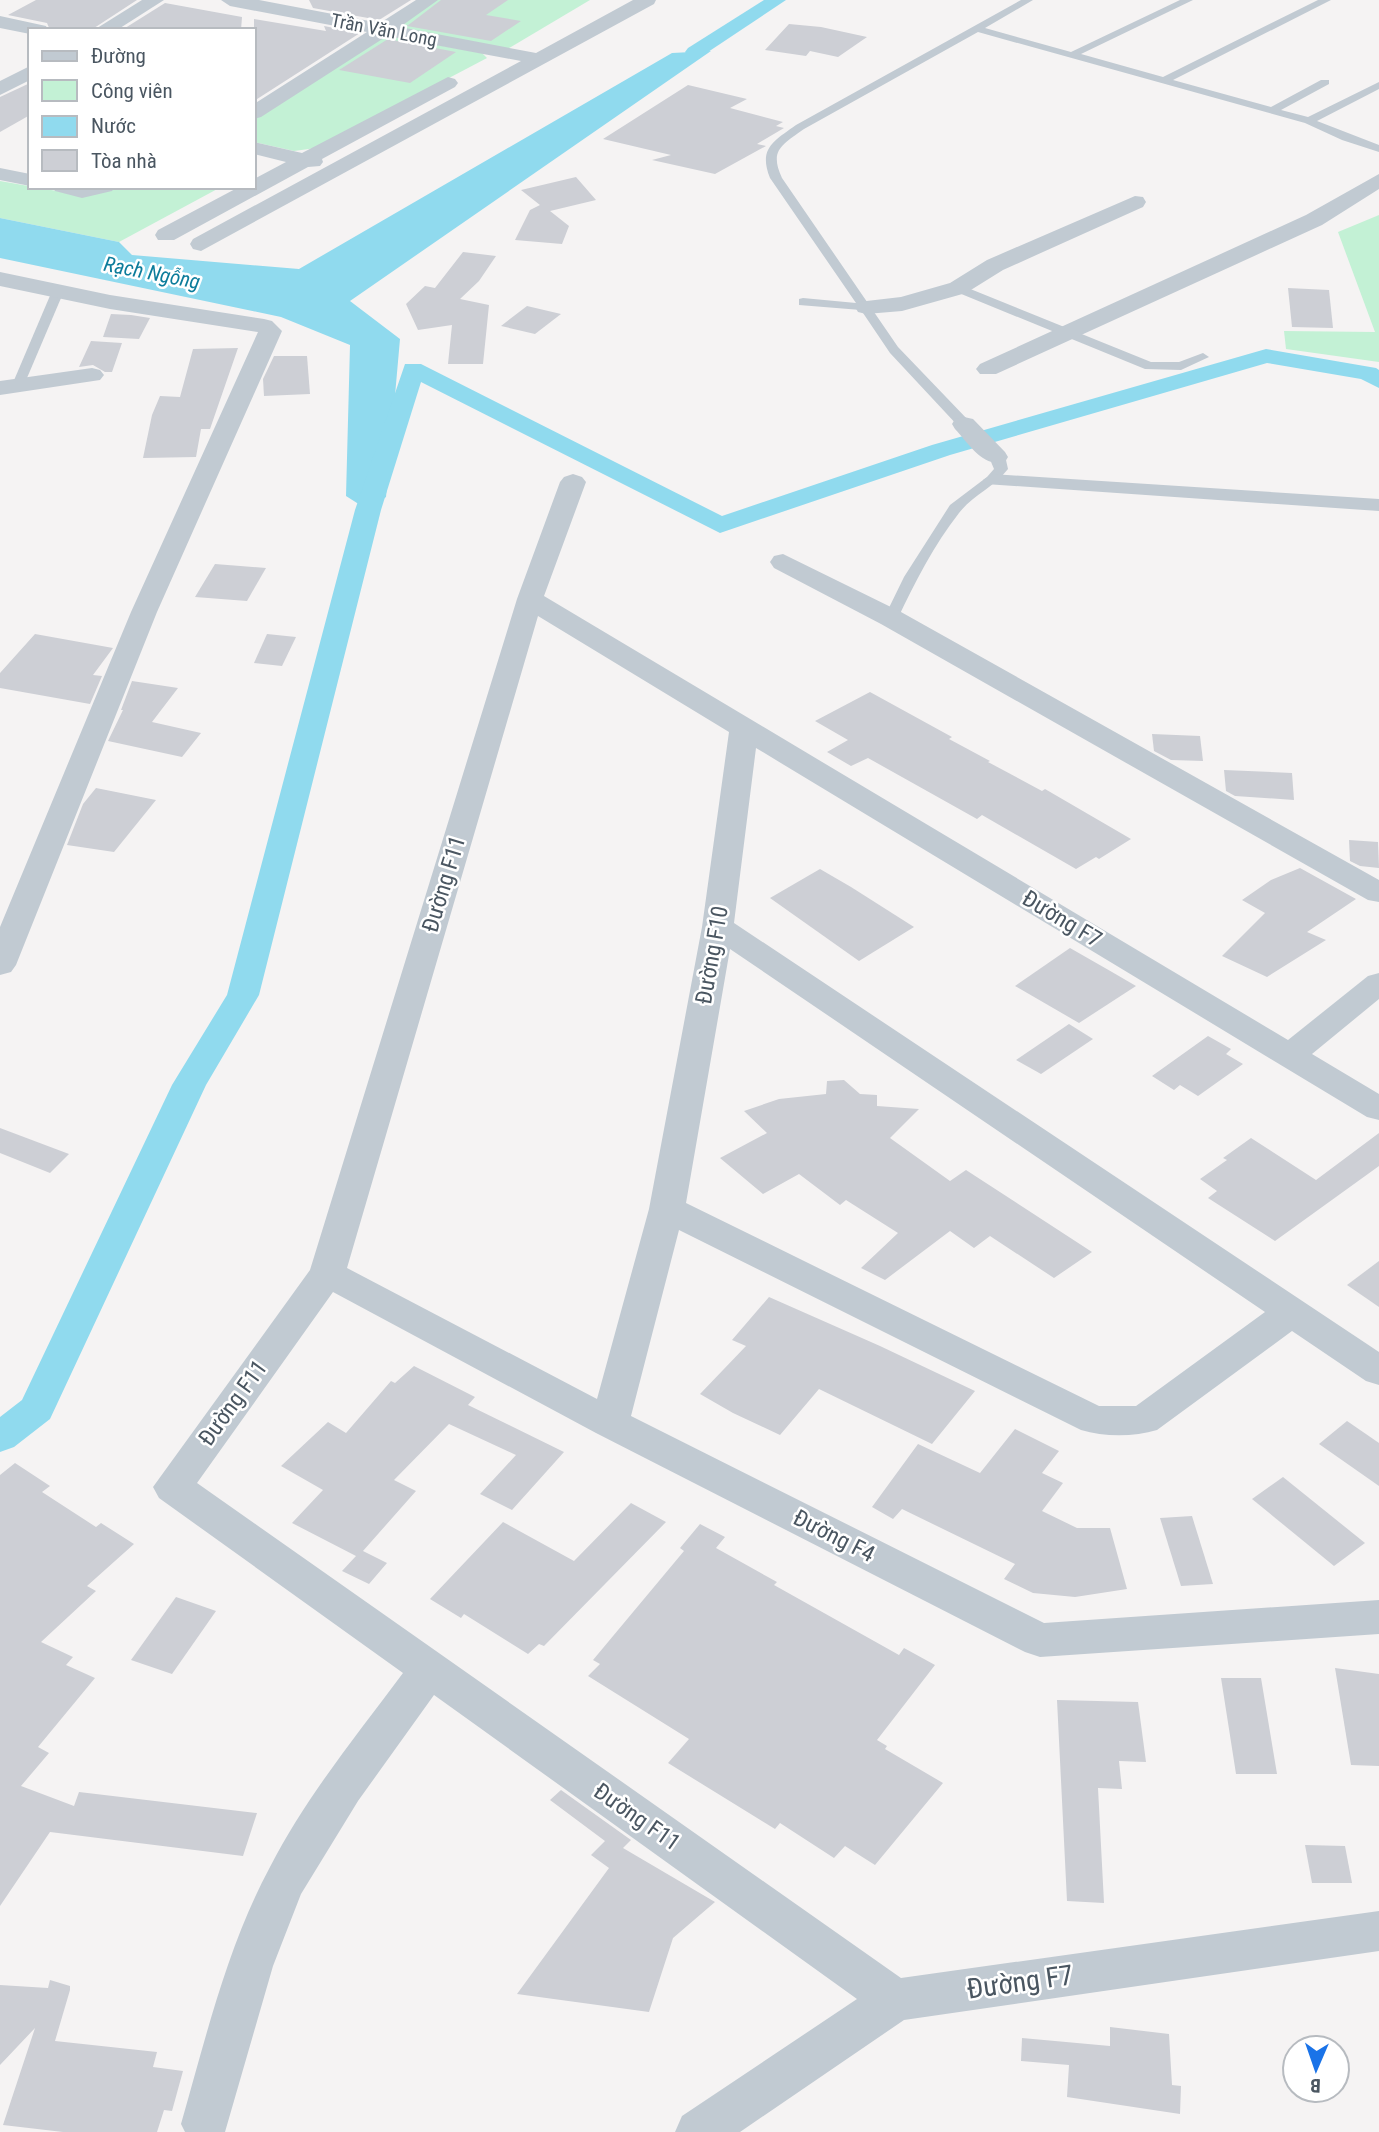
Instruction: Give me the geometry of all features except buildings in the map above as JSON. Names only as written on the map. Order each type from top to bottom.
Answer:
[{"type":"street","points":[[106,28],[155,0]]},
{"type":"street","name":"Trần Văn Long","points":[[230,0],[539,59]]},
{"type":"street","points":[[263,23],[301,0]]},
{"type":"street","points":[[256,112],[429,0]]},
{"type":"street","points":[[201,244],[647,0]]},
{"type":"street","points":[[0,22],[29,28]]},
{"type":"street","points":[[256,186],[528,39]]},
{"type":"street","points":[[7,93],[28,74]]},
{"type":"street","points":[[256,148],[340,168]]},
{"type":"street","points":[[0,174],[28,180]]},
{"type":"street","points":[[988,369],[1314,220],[1379,180]]},
{"type":"street","points":[[70,189],[82,192],[96,189]]},
{"type":"street","points":[[166,235],[251,189]]},
{"type":"street","points":[[866,307],[902,304],[958,288],[995,265],[1135,202]]},
{"type":"street","points":[[0,279],[264,327],[270,331],[144,611],[0,965]]},
{"type":"street","points":[[9,386],[92,375]]},
{"type":"street","points":[[964,424],[994,468],[1379,505]]},
{"type":"street","name":"Đường F11","points":[[573,482],[530,600],[327,1273],[173,1488],[895,2000]]},
{"type":"street","points":[[783,562],[891,618],[1379,893]]},
{"type":"street","points":[[530,600],[744,729]]},
{"type":"street","name":"Đường F10","points":[[610,1423],[667,1209],[718,927],[744,729]]},
{"type":"street","name":"Đường F7","points":[[744,729],[1379,1109]]},
{"type":"street","points":[[718,927],[1379,1371]]},
{"type":"street","points":[[1290,1055],[1379,984]]},
{"type":"street","points":[[667,1209],[1094,1420],[1144,1420],[1291,1312]]},
{"type":"street","name":"Đường F4","points":[[327,1273],[610,1423],[1040,1640],[1379,1617]]},
{"type":"street","points":[[205,2124],[249,1971],[270,1913],[310,1836],[429,1669]]},
{"type":"street","name":"Đường F7","points":[[699,2132],[895,2000],[1379,1931]]},
{"type":"lane","points":[[964,424],[894,350],[769,164],[772,150],[800,127],[1028,0]]},
{"type":"lane","points":[[1074,54],[1188,0]]},
{"type":"lane","points":[[1165,80],[1326,0]]},
{"type":"lane","points":[[978,29],[1309,121],[1379,149]]},
{"type":"lane","points":[[1272,111],[1325,82]]},
{"type":"lane","points":[[1309,121],[1379,85]]},
{"type":"lane","points":[[958,288],[1149,366],[1181,366],[1203,356]]},
{"type":"lane","points":[[9,386],[58,291]]},
{"type":"lane","points":[[803,302],[866,307]]},
{"type":"lane","points":[[891,618],[911,577],[955,508],[994,468]]},
{"type":"green space","points":[[432,0],[590,0],[504,51],[391,28]]},
{"type":"green space","points":[[377,34],[482,53],[487,58],[316,148],[294,151],[256,142],[256,115]]},
{"type":"green space","points":[[0,181],[28,186],[28,189],[74,194],[103,189],[217,189],[119,242],[0,218]]},
{"type":"green space","points":[[1379,215],[1379,362],[1286,349],[1284,331],[1375,332],[1338,232]]},
{"type":"water","name":"Rạch Ngỗng","points":[[711,51],[350,301],[400,339],[386,497],[368,510],[346,496],[350,345],[281,317],[0,258],[0,218],[119,242],[132,255],[299,269],[672,53]]},
{"type":"waterway","points":[[695,52],[777,0]]},
{"type":"waterway","points":[[0,1437],[37,1409],[189,1085],[243,995],[368,510],[413,369],[720,525],[941,450],[1266,356],[1368,373],[1379,381]]}]
